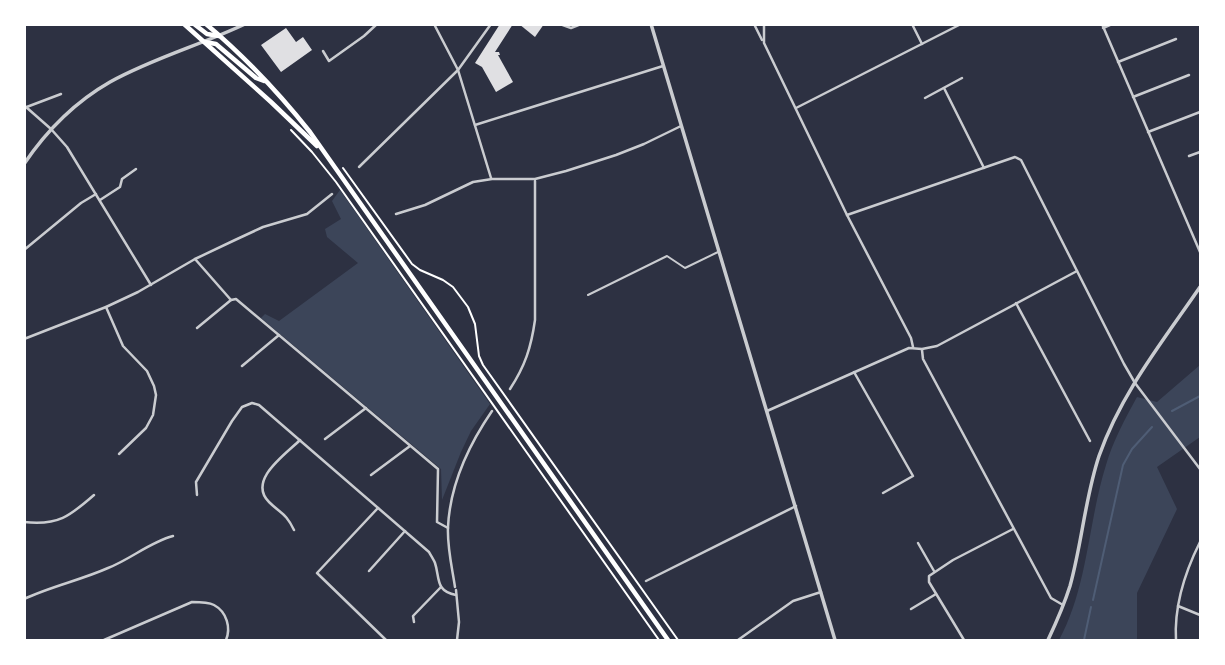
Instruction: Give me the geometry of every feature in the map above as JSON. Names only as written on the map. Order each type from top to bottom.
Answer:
[{"type":"main road","points":[[184,24],[325,154]]},
{"type":"main road","points":[[194,24],[207,33],[219,36]]},
{"type":"main road","points":[[206,24],[290,107],[668,640]]},
{"type":"main road","points":[[204,42],[216,44],[256,78],[265,82]]},
{"type":"street","points":[[24,164],[68,112],[109,83],[151,62],[245,24]]},
{"type":"street","points":[[323,51],[330,61],[377,24]]},
{"type":"street","points":[[434,24],[458,70],[492,179]]},
{"type":"street","points":[[359,167],[458,70],[491,24]]},
{"type":"street","points":[[560,24],[571,28],[581,24]]},
{"type":"street","points":[[651,24],[835,640]]},
{"type":"street","points":[[754,24],[847,215],[911,338],[913,347]]},
{"type":"street","points":[[764,24],[764,43]]},
{"type":"street","points":[[912,24],[922,44]]},
{"type":"street","points":[[796,108],[961,24]]},
{"type":"street","points":[[1112,24],[1102,26],[1200,252]]},
{"type":"street","points":[[1118,62],[1176,39]]},
{"type":"street","points":[[475,125],[663,66]]},
{"type":"street","points":[[1133,97],[1189,75]]},
{"type":"street","points":[[925,98],[962,78]]},
{"type":"street","points":[[944,88],[984,168]]},
{"type":"street","points":[[61,94],[25,107],[67,147],[151,285]]},
{"type":"street","points":[[1148,132],[1200,113]]},
{"type":"street","points":[[396,214],[425,205],[474,182],[492,179],[535,179],[616,155],[681,126]]},
{"type":"street","points":[[1189,156],[1200,152]]},
{"type":"street","points":[[847,215],[1015,157],[1021,160],[1135,383],[1200,469]]},
{"type":"street","points":[[100,200],[120,187],[122,179],[136,169]]},
{"type":"street","points":[[510,389],[526,361],[535,320],[535,179]]},
{"type":"street","points":[[24,250],[96,194]]},
{"type":"street","points":[[24,339],[106,307],[263,228],[307,214],[332,194]]},
{"type":"street","points":[[195,260],[231,300]]},
{"type":"street","points":[[766,411],[909,348],[937,346],[1077,271]]},
{"type":"street","points":[[1048,640],[1070,586],[1099,456],[1118,412],[1135,383],[1200,287]]},
{"type":"street","points":[[197,328],[231,300],[236,299],[438,469],[437,522],[448,528]]},
{"type":"street","points":[[1016,303],[1090,441]]},
{"type":"street","points":[[106,307],[124,346],[151,377],[156,395],[153,415],[146,428],[119,454]]},
{"type":"street","points":[[242,366],[279,335]]},
{"type":"street","points":[[922,349],[923,359],[1051,598],[1063,605]]},
{"type":"street","points":[[854,372],[913,475],[883,493]]},
{"type":"street","points":[[197,495],[196,482],[232,421],[247,404],[260,405],[429,552],[435,562],[441,587],[449,593],[456,590]]},
{"type":"street","points":[[325,439],[366,408]]},
{"type":"street","points":[[457,640],[459,622],[448,528],[452,500],[460,471],[479,430],[492,411]]},
{"type":"street","points":[[294,530],[284,514],[267,501],[262,486],[268,471],[300,440]]},
{"type":"street","points":[[371,475],[410,446]]},
{"type":"street","points":[[24,522],[38,524],[62,520],[94,495]]},
{"type":"street","points":[[646,581],[796,506]]},
{"type":"street","points":[[378,508],[317,573],[386,640]]},
{"type":"street","points":[[964,640],[929,582],[929,576],[1013,529]]},
{"type":"street","points":[[369,571],[405,531]]},
{"type":"street","points":[[24,599],[53,586],[107,569],[162,539],[173,536]]},
{"type":"street","points":[[1176,640],[1178,606],[1184,578],[1200,542]]},
{"type":"street","points":[[918,543],[934,571]]},
{"type":"street","points":[[414,622],[413,616],[441,587]]},
{"type":"street","points":[[738,640],[793,601],[821,592]]},
{"type":"street","points":[[911,609],[936,594]]},
{"type":"street","points":[[104,640],[192,602],[214,605],[222,612],[227,621],[229,635],[226,640]]},
{"type":"street","points":[[1178,606],[1200,615]]},
{"type":"lane","points":[[588,295],[667,256],[685,268],[719,251]]},
{"type":"path","points":[[288,126],[336,182],[659,640]]},
{"type":"path","points":[[342,167],[412,264],[453,287],[472,315],[483,365],[678,640]]},
{"type":"shaded area","points":[[340,190],[490,404],[471,431],[442,500],[441,469],[261,318],[265,314],[279,321],[358,263],[327,237],[325,229],[341,219],[332,201]]},
{"type":"shaded area","points":[[1200,365],[1200,437],[1157,467],[1177,509],[1137,593],[1137,640],[1059,640],[1069,620],[1082,576],[1106,465],[1124,422],[1137,397],[1157,402]]},
{"type":"building","points":[[500,24],[513,24],[495,52],[499,52],[498,55],[513,82],[496,92],[482,67],[475,63]]},
{"type":"building","points":[[519,24],[544,24],[535,37]]},
{"type":"building","points":[[286,28],[296,42],[303,37],[312,50],[281,72],[261,45]]},
{"type":"waterway","points":[[1172,411],[1200,396]]},
{"type":"waterway","points":[[1093,600],[1123,465],[1132,449],[1152,427]]},
{"type":"waterway","points":[[1084,640],[1091,607]]}]
